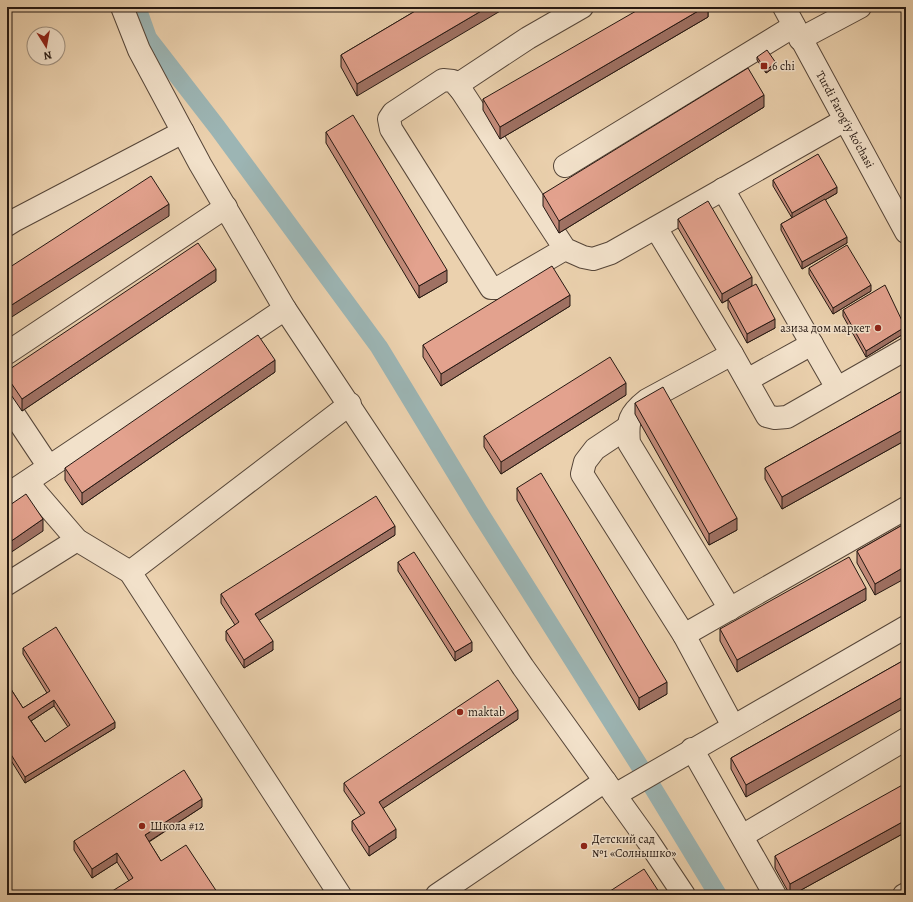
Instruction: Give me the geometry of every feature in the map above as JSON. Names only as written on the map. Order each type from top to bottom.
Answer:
[{"type":"street","points":[[122,7],[139,50],[183,132],[286,309],[523,667],[610,788],[684,895]]},
{"type":"street","points":[[461,90],[460,83],[528,38],[582,7]]},
{"type":"street","name":"Turdi Farog'iy ko'chasi","points":[[784,7],[906,232]]},
{"type":"street","points":[[565,166],[797,32],[860,7]]},
{"type":"street","points":[[565,249],[498,288],[491,288],[391,129],[389,119],[393,113],[443,80],[453,81],[461,90],[565,249],[583,257],[593,259],[611,253],[845,120]]},
{"type":"street","points":[[7,225],[183,132]]},
{"type":"street","points":[[723,189],[837,388]]},
{"type":"street","points":[[7,353],[226,207]]},
{"type":"street","points":[[656,228],[732,354],[767,416],[775,418],[788,417],[906,349]]},
{"type":"street","points":[[7,495],[286,309]]},
{"type":"street","points":[[747,380],[812,344]]},
{"type":"street","points":[[730,609],[630,443],[628,427],[635,410],[647,400],[732,354]]},
{"type":"street","points":[[7,404],[49,467]]},
{"type":"street","points":[[130,572],[350,404]]},
{"type":"street","points":[[628,427],[595,449],[586,462],[582,474],[684,635],[733,726]]},
{"type":"street","points":[[27,482],[77,540],[130,572],[340,895]]},
{"type":"street","points":[[684,635],[906,508]]},
{"type":"street","points":[[7,584],[77,540]]},
{"type":"street","points":[[437,895],[610,788],[683,755],[906,627]]},
{"type":"street","points":[[742,836],[906,739]]},
{"type":"street","points":[[683,755],[742,836],[776,895]]},
{"type":"building","points":[[422,7],[488,7],[357,84],[341,55]]},
{"type":"building","points":[[643,7],[705,7],[500,127],[483,99]]},
{"type":"building","points":[[767,50],[776,63],[766,70],[757,57]]},
{"type":"building","points":[[748,68],[764,95],[559,221],[543,194]]},
{"type":"building","points":[[353,115],[447,270],[419,286],[326,132]]},
{"type":"building","points":[[818,154],[837,187],[792,213],[773,180]]},
{"type":"building","points":[[151,176],[169,204],[7,308],[7,269]]},
{"type":"building","points":[[825,199],[847,237],[802,262],[781,224]]},
{"type":"building","points":[[708,201],[752,277],[722,294],[678,219]]},
{"type":"building","points":[[198,243],[216,269],[22,399],[7,377],[7,371]]},
{"type":"building","points":[[847,245],[871,285],[833,308],[809,268]]},
{"type":"building","points":[[552,266],[570,295],[441,374],[423,345]]},
{"type":"building","points":[[756,284],[775,319],[747,334],[728,299]]},
{"type":"building","points":[[885,285],[905,327],[866,351],[843,310]]},
{"type":"building","points":[[258,335],[275,360],[82,493],[65,468]]},
{"type":"building","points":[[610,357],[626,383],[501,462],[484,436]]},
{"type":"building","points":[[663,387],[737,518],[709,534],[635,403]]},
{"type":"building","points":[[906,389],[906,428],[782,497],[765,468]]},
{"type":"building","points":[[541,473],[667,682],[639,698],[517,488]]},
{"type":"building","points":[[26,494],[43,519],[7,544],[7,507]]},
{"type":"building","points":[[376,496],[395,526],[255,614],[273,641],[244,660],[226,631],[239,622],[221,594]]},
{"type":"building","points":[[906,523],[906,566],[875,584],[857,551]]},
{"type":"building","points":[[414,552],[472,642],[455,652],[398,562]]},
{"type":"building","points":[[849,557],[866,588],[737,660],[720,629]]},
{"type":"building","points":[[56,627],[115,722],[25,777],[7,748],[7,683],[23,708],[50,691],[23,648]],"holes":[[[54,700],[70,725],[45,742],[28,717]]]},
{"type":"building","points":[[906,659],[906,695],[746,785],[731,758]]},
{"type":"building","points":[[498,680],[518,710],[379,802],[396,829],[369,847],[352,821],[365,813],[344,783]]},
{"type":"building","name":"Школа #12","points":[[184,770],[202,799],[145,835],[161,861],[186,845],[219,895],[106,895],[133,878],[117,853],[92,869],[74,841]]},
{"type":"building","points":[[906,783],[906,820],[790,884],[775,856]]},
{"type":"building","points":[[644,869],[661,895],[604,895]]},
{"type":"waterway","points":[[137,7],[148,38],[217,127],[379,347],[478,510],[639,765],[718,895]]},
{"type":"place","name":"6 chi","points":[[764,66]]},
{"type":"place","name":"азиза дом маркет","points":[[878,328]]},
{"type":"place","name":"maktab","points":[[460,712]]},
{"type":"place","name":"Школа #12","points":[[142,826]]},
{"type":"place","name":"Детский сад №1 «Солнышко»","points":[[584,846]]}]
